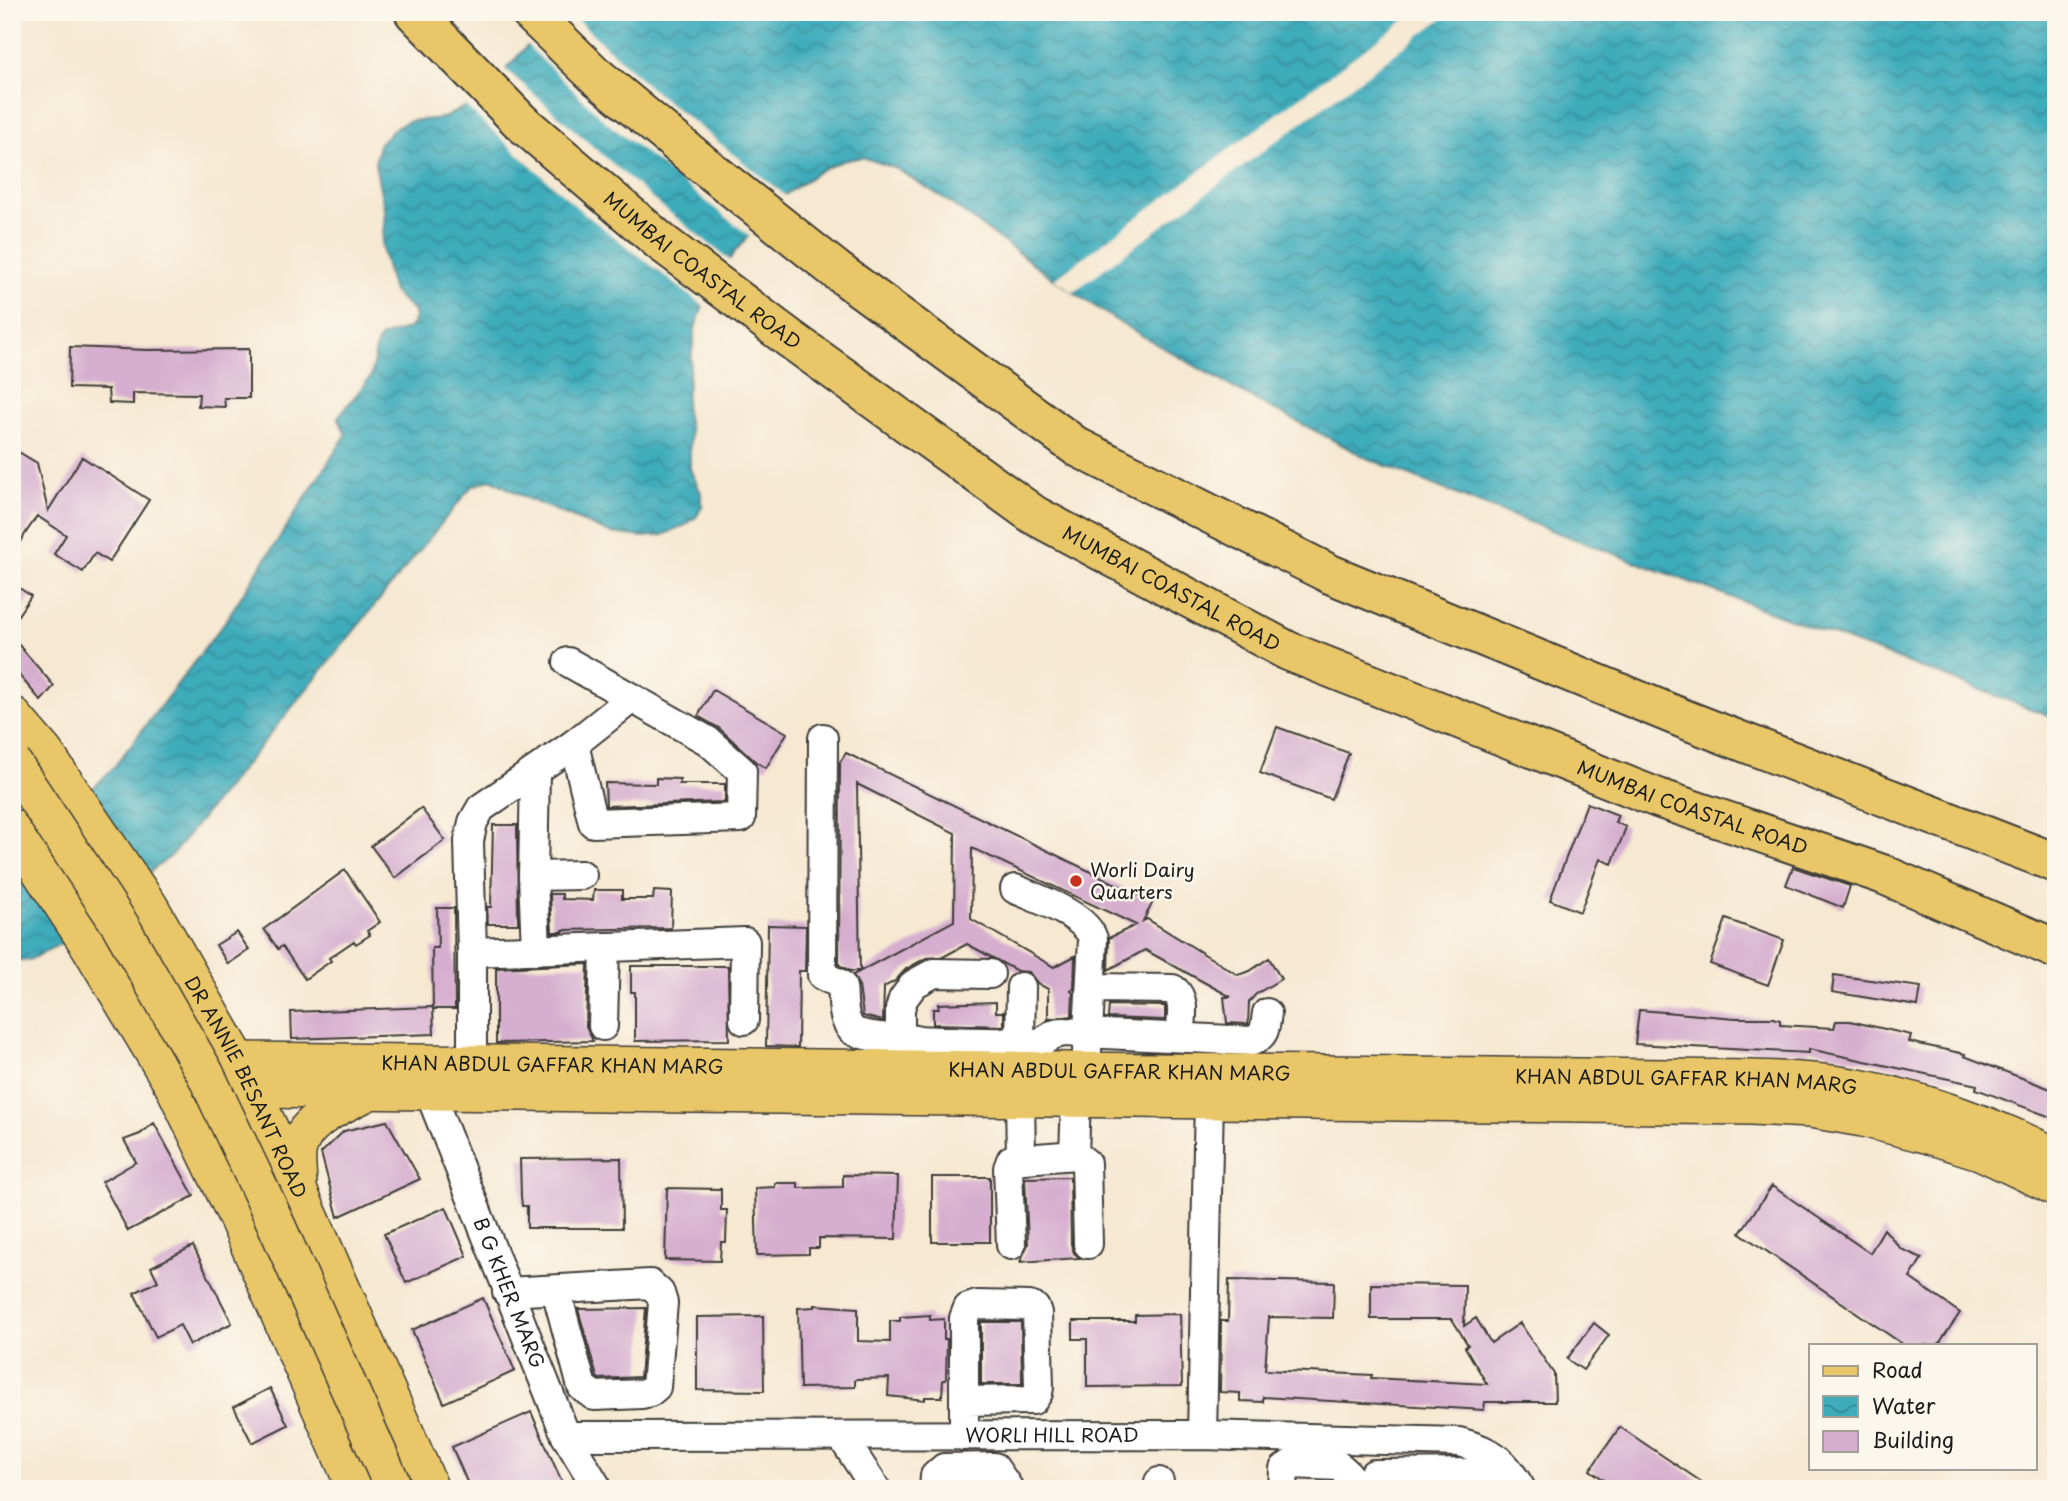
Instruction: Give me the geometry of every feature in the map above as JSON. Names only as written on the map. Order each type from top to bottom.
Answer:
[{"type":"highway","points":[[530,12],[595,75],[700,162],[836,270],[1077,447],[1329,574],[1684,719],[2056,863]]},
{"type":"highway","name":"MUMBAI COASTAL ROAD","points":[[426,26],[522,122],[661,242],[1034,515],[1288,650],[1658,798],[1882,874],[2056,949]]},
{"type":"main road","name":"DR ANNIE BESANT ROAD","points":[[12,715],[28,757],[205,1073],[267,1203],[394,1489]]},
{"type":"main road","name":"DR ANNIE BESANT ROAD","points":[[28,757],[149,906],[245,1075],[430,1489]]},
{"type":"main road","points":[[12,828],[89,945],[180,1098],[272,1297],[356,1489]]},
{"type":"main road","points":[[139,1028],[196,988]]},
{"type":"main road","name":"KHAN ABDUL GAFFAR KHAN MARG","points":[[180,1098],[245,1075],[472,1064],[900,1054],[1081,1084],[1209,1099],[1810,1109],[1863,1118],[1980,1151],[2056,1187]]},
{"type":"main road","name":"KHAN ABDUL GAFFAR KHAN MARG","points":[[245,1075],[372,1090],[1020,1097],[1081,1084],[1696,1078],[1813,1082],[1869,1091],[1989,1125],[2056,1157]]},
{"type":"main road","points":[[298,1190],[297,1151],[306,1130],[330,1111],[372,1090]]},
{"type":"main road","points":[[272,1297],[334,1271]]},
{"type":"street","points":[[568,662],[708,741],[743,771],[741,818],[593,823],[574,744]]},
{"type":"street","points":[[472,1064],[469,841],[473,822],[481,808],[574,744],[631,699]]},
{"type":"street","points":[[822,738],[822,975],[840,984],[842,1008],[850,1028],[856,1033],[900,1054],[1020,1042],[1040,1043],[1063,1032],[1252,1041],[1264,1033],[1267,1013]]},
{"type":"street","points":[[535,772],[533,876],[536,950]]},
{"type":"street","points":[[533,876],[582,875]]},
{"type":"street","points":[[1016,888],[1080,920],[1091,930],[1093,939],[1088,1033],[1074,1155]]},
{"type":"street","points":[[472,952],[745,942],[744,1020]]},
{"type":"street","points":[[604,1026],[605,947]]},
{"type":"street","points":[[900,1054],[900,1009],[903,999],[914,984],[933,973],[990,974]]},
{"type":"street","points":[[1020,1042],[1021,987]]},
{"type":"street","points":[[1091,988],[1173,989],[1179,993],[1182,1002],[1180,1037]]},
{"type":"street","name":"B G KHER MARG","points":[[429,1091],[566,1436],[598,1489]]},
{"type":"street","points":[[1020,1097],[1021,1159]]},
{"type":"street","points":[[1202,1435],[1209,1099]]},
{"type":"street","points":[[1011,1245],[1008,1168],[1011,1160],[1074,1155],[1086,1163],[1088,1244]]},
{"type":"street","points":[[507,1292],[650,1284],[660,1293],[663,1303],[656,1387],[642,1394],[549,1394]]},
{"type":"street","points":[[556,1290],[582,1387],[594,1396]]},
{"type":"street","points":[[964,1401],[964,1436]]},
{"type":"street","name":"WORLI HILL ROAD","points":[[566,1436],[1202,1435],[1459,1442],[1498,1457],[1512,1472],[1521,1489]]},
{"type":"street","points":[[934,1489],[935,1476],[943,1468],[1002,1478],[994,1436]]},
{"type":"street","points":[[842,1437],[876,1489]]},
{"type":"street","points":[[1283,1489],[1284,1469],[1291,1464],[1339,1466],[1348,1474],[1348,1489]]},
{"type":"street","points":[[1366,1489],[1374,1474],[1477,1473],[1496,1489]]},
{"type":"water","points":[[557,12],[2056,12],[2056,718],[1483,505],[1369,459],[1241,392],[1120,323],[1054,279],[945,199],[895,168],[862,157],[842,161],[821,170],[779,199],[733,254],[703,306],[695,328],[685,406],[690,432],[690,469],[701,493],[702,506],[697,516],[686,525],[663,535],[643,537],[610,533],[526,498],[491,479],[471,487],[171,856],[102,908],[70,939],[29,960],[12,961],[12,836],[56,826],[114,767],[224,623],[346,435],[338,417],[371,377],[377,343],[381,337],[407,329],[413,324],[413,310],[393,292],[384,258],[382,245],[385,213],[375,164],[379,144],[397,126],[410,121],[444,118],[468,105],[510,65]]},
{"type":"pier","points":[[552,12],[569,12],[648,86],[787,197],[751,237],[606,122],[525,43]]},
{"type":"pier","points":[[1415,12],[1451,12],[1073,292],[1054,279]]},
{"type":"pier","points":[[503,67],[650,197],[732,262],[706,308],[580,210],[463,104]]},
{"type":"building","points":[[70,347],[148,350],[249,349],[249,398],[224,398],[225,407],[198,406],[199,394],[133,393],[133,404],[109,403],[108,389],[69,388]]},
{"type":"building","points":[[12,448],[37,463],[48,511],[82,457],[149,500],[109,562],[95,553],[83,572],[54,554],[66,535],[37,516],[12,554]]},
{"type":"building","points":[[12,583],[31,596],[12,624]]},
{"type":"building","points":[[12,637],[54,686],[41,701],[12,667]]},
{"type":"building","points":[[713,690],[787,733],[766,768],[719,728],[698,716]]},
{"type":"building","points":[[1277,727],[1349,753],[1331,799],[1260,773]]},
{"type":"building","name":"Worli Dairy Quarters","points":[[846,753],[1153,902],[1143,921],[1147,919],[1238,975],[1250,971],[1269,958],[1281,979],[1256,994],[1249,1002],[1248,1024],[1227,1023],[1224,997],[1231,997],[1145,950],[1108,970],[1109,938],[1136,925],[972,848],[971,919],[1054,967],[1075,956],[1074,989],[1071,990],[1072,1016],[1048,1019],[1048,989],[1037,983],[1029,972],[1017,971],[967,944],[943,957],[926,958],[906,969],[895,981],[884,987],[883,1021],[863,1016],[859,986],[853,975],[954,921],[955,833],[857,784],[860,971],[850,971],[839,965],[840,762]]},
{"type":"building","points":[[656,778],[680,779],[679,784],[725,784],[725,802],[606,806],[605,783],[656,784]]},
{"type":"building","points":[[1587,803],[1618,815],[1615,822],[1626,827],[1612,864],[1600,859],[1580,912],[1550,900]]},
{"type":"building","points":[[421,808],[445,840],[395,878],[371,846]]},
{"type":"building","points":[[493,825],[517,825],[518,924],[488,924],[487,907],[491,907]]},
{"type":"building","points":[[1793,867],[1850,886],[1843,908],[1786,885]]},
{"type":"building","points":[[345,870],[380,922],[367,931],[370,935],[356,944],[354,941],[305,979],[282,946],[278,949],[264,929]]},
{"type":"building","points":[[594,890],[622,890],[622,899],[653,899],[654,891],[672,892],[671,928],[552,932],[550,894],[562,894],[562,899],[593,900]]},
{"type":"building","points":[[437,908],[454,908],[455,1009],[433,1009],[432,948],[438,948]]},
{"type":"building","points":[[1726,919],[1784,940],[1768,985],[1710,964]]},
{"type":"building","points":[[768,925],[806,926],[805,971],[799,971],[798,1047],[766,1046]]},
{"type":"building","points":[[237,932],[249,950],[228,964],[216,945]]},
{"type":"building","points":[[588,964],[586,1026],[593,1041],[496,1043],[496,968]]},
{"type":"building","points":[[631,966],[728,966],[729,1040],[635,1041],[635,992],[631,992]]},
{"type":"building","points":[[1834,975],[1921,987],[1918,1006],[1832,992]]},
{"type":"building","points":[[996,1002],[996,1012],[1004,1012],[1004,1026],[933,1024],[933,1009],[939,1009],[938,1004]]},
{"type":"building","points":[[1109,1005],[1165,1006],[1165,1020],[1108,1018]]},
{"type":"building","points":[[433,1007],[434,1034],[292,1039],[291,1012]]},
{"type":"building","points":[[1639,1010],[1736,1018],[1774,1018],[1780,1020],[1780,1025],[1834,1028],[1836,1021],[1850,1021],[1911,1035],[1909,1042],[1965,1054],[1964,1056],[2056,1091],[2056,1119],[1976,1089],[1977,1085],[1809,1049],[1809,1053],[1635,1044]]},
{"type":"building","points":[[387,1121],[420,1179],[338,1217],[321,1153],[344,1131]]},
{"type":"building","points":[[154,1123],[194,1196],[128,1231],[102,1182],[136,1162],[124,1140],[140,1134]]},
{"type":"building","points":[[621,1158],[622,1228],[527,1228],[527,1206],[522,1206],[520,1159]]},
{"type":"building","points":[[843,1175],[898,1176],[896,1239],[819,1238],[819,1248],[809,1248],[809,1254],[757,1255],[755,1188],[775,1187],[775,1183],[798,1183],[798,1188],[843,1187]]},
{"type":"building","points":[[932,1177],[990,1177],[990,1242],[932,1242]]},
{"type":"building","points":[[1070,1177],[1071,1244],[1074,1253],[1080,1258],[1020,1262],[1028,1244],[1025,1178]]},
{"type":"building","points":[[1772,1186],[1870,1253],[1884,1229],[1901,1249],[1922,1258],[1910,1278],[1960,1313],[1939,1344],[1903,1344],[1740,1233]]},
{"type":"building","points":[[667,1188],[721,1189],[721,1210],[727,1210],[726,1242],[721,1242],[720,1261],[665,1260]]},
{"type":"building","points":[[446,1207],[467,1256],[406,1283],[384,1234]]},
{"type":"building","points":[[193,1246],[232,1323],[190,1345],[180,1325],[156,1337],[134,1293],[158,1281],[151,1267]]},
{"type":"building","points":[[1229,1280],[1334,1282],[1333,1318],[1269,1317],[1265,1370],[1487,1384],[1452,1319],[1371,1319],[1371,1284],[1465,1285],[1464,1326],[1476,1318],[1491,1343],[1520,1323],[1554,1374],[1555,1402],[1485,1402],[1484,1410],[1263,1397],[1263,1402],[1240,1401],[1240,1393],[1220,1392],[1221,1321],[1228,1321]]},
{"type":"building","points":[[483,1298],[515,1371],[444,1403],[412,1330]]},
{"type":"building","points":[[815,1305],[858,1308],[858,1341],[890,1342],[890,1321],[900,1321],[900,1317],[930,1315],[930,1320],[944,1319],[944,1339],[947,1339],[946,1380],[943,1380],[942,1397],[925,1397],[925,1400],[888,1396],[889,1378],[857,1379],[855,1387],[800,1388],[798,1308]]},
{"type":"building","points":[[646,1308],[640,1377],[599,1379],[578,1309]]},
{"type":"building","points":[[1180,1314],[1182,1386],[1087,1387],[1087,1339],[1073,1339],[1073,1321],[1135,1321],[1135,1315]]},
{"type":"building","points":[[763,1316],[764,1391],[697,1390],[697,1317]]},
{"type":"building","points":[[981,1322],[1021,1322],[1022,1384],[981,1384]]},
{"type":"building","points":[[1594,1323],[1609,1335],[1583,1370],[1567,1359]]},
{"type":"building","points":[[270,1388],[288,1425],[252,1443],[234,1407]]},
{"type":"building","points":[[531,1412],[565,1489],[470,1489],[452,1447]]},
{"type":"building","points":[[1620,1427],[1712,1489],[1617,1489],[1590,1470]]},
{"type":"place","name":"Worli Dairy Quarters","points":[[1076,881]]}]
